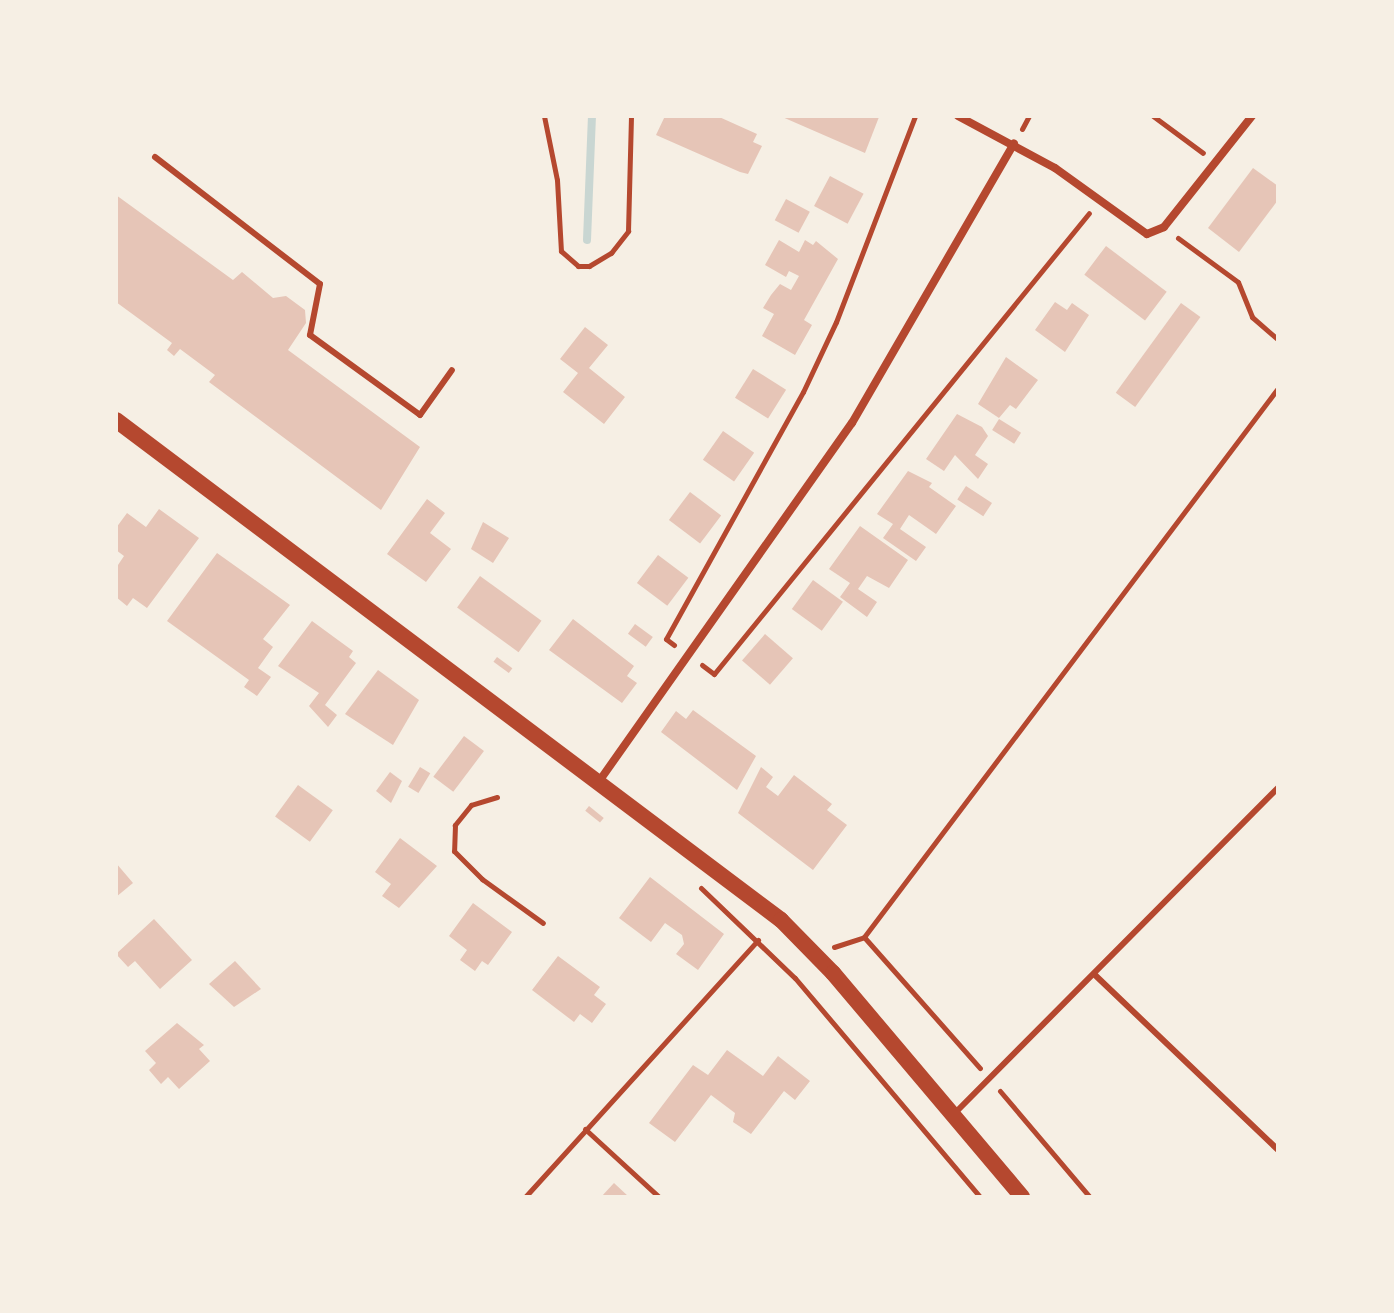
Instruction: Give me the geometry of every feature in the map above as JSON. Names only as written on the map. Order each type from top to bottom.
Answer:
[{"type":"main road","points":[[116,420],[600,780],[810,946],[1022,1197]]},
{"type":"street","points":[[958,116],[1014,144],[1147,234],[1164,227],[1218,164],[1252,116]]},
{"type":"street","points":[[600,780],[852,423],[1014,144]]},
{"type":"lane","points":[[155,157],[320,284],[310,335],[420,415],[452,370]]},
{"type":"lane","points":[[952,1116],[1278,788]]},
{"type":"lane","points":[[1095,975],[1278,1150]]},
{"type":"path","points":[[544,116],[557,180],[561,251],[578,266],[611,253],[628,231],[631,116]]},
{"type":"path","points":[[915,116],[810,378],[666,639],[714,674],[1099,201]]},
{"type":"path","points":[[1024,125],[1029,116]]},
{"type":"path","points":[[1153,116],[1218,164]]},
{"type":"path","points":[[1164,227],[1238,282],[1252,317],[1278,340]]},
{"type":"path","points":[[864,937],[1278,388]]},
{"type":"path","points":[[497,797],[471,805],[455,825],[454,851],[482,879],[543,923]]},
{"type":"path","points":[[703,894],[758,940],[980,1197]]},
{"type":"path","points":[[525,1197],[758,940]]},
{"type":"path","points":[[585,1129],[659,1197]]},
{"type":"building","points":[[665,116],[717,116],[757,134],[753,142],[762,146],[748,174],[740,172],[656,135]]},
{"type":"building","points":[[780,116],[876,116],[879,117],[865,153]]},
{"type":"building","points":[[1253,168],[1278,186],[1278,200],[1239,252],[1208,228]]},
{"type":"building","points":[[830,176],[864,194],[848,224],[814,206]]},
{"type":"building","points":[[116,195],[233,280],[242,272],[273,298],[286,296],[305,310],[306,323],[288,350],[420,447],[381,510],[209,382],[215,375],[180,349],[174,356],[167,350],[172,343],[116,302]]},
{"type":"building","points":[[786,199],[810,212],[799,233],[775,220]]},
{"type":"building","points":[[779,240],[799,252],[805,240],[813,245],[816,241],[838,259],[804,320],[812,325],[795,355],[762,336],[774,314],[763,308],[771,295],[780,284],[791,290],[799,276],[789,271],[786,277],[765,265]]},
{"type":"building","points":[[1106,246],[1167,292],[1145,320],[1084,275]]},
{"type":"building","points":[[1055,302],[1067,310],[1072,303],[1089,315],[1065,352],[1035,330]]},
{"type":"building","points":[[1181,303],[1200,317],[1135,407],[1116,393]]},
{"type":"building","points":[[585,327],[608,345],[589,368],[625,397],[604,424],[563,392],[578,373],[560,359]]},
{"type":"building","points":[[1006,357],[1038,380],[1016,409],[1010,405],[999,418],[978,404]]},
{"type":"building","points":[[753,369],[786,390],[768,419],[735,398]]},
{"type":"building","points":[[957,414],[982,427],[988,436],[975,455],[988,464],[978,479],[955,455],[944,471],[926,459]]},
{"type":"building","points":[[999,419],[1021,433],[1014,444],[992,430]]},
{"type":"building","points":[[723,431],[754,453],[734,481],[703,460]]},
{"type":"building","points":[[908,471],[932,483],[929,487],[956,506],[936,534],[909,515],[900,529],[926,547],[916,561],[883,538],[893,524],[877,514]]},
{"type":"building","points":[[966,486],[992,503],[983,516],[957,499]]},
{"type":"building","points":[[690,492],[721,515],[700,543],[669,520]]},
{"type":"building","points":[[427,499],[445,513],[430,533],[451,549],[426,582],[387,554]]},
{"type":"building","points":[[159,509],[199,538],[147,608],[133,598],[127,606],[116,597],[116,568],[124,556],[116,550],[116,528],[127,513],[146,527]]},
{"type":"building","points":[[483,522],[509,538],[493,563],[471,549]]},
{"type":"building","points":[[860,526],[908,560],[889,588],[867,576],[858,589],[877,602],[867,617],[840,597],[850,583],[829,569]]},
{"type":"building","points":[[217,553],[290,605],[263,639],[273,647],[258,668],[271,677],[257,696],[244,687],[249,680],[167,621]]},
{"type":"building","points":[[658,555],[688,578],[667,606],[637,583]]},
{"type":"building","points":[[480,576],[541,621],[519,652],[457,608]]},
{"type":"building","points":[[813,580],[843,602],[822,631],[792,609]]},
{"type":"building","points":[[573,619],[634,666],[627,676],[637,683],[622,703],[549,650]]},
{"type":"building","points":[[312,621],[353,651],[349,657],[356,663],[325,705],[337,715],[328,727],[309,706],[319,693],[278,666]]},
{"type":"building","points":[[635,624],[653,637],[646,647],[628,634]]},
{"type":"building","points":[[765,634],[793,658],[770,685],[742,660]]},
{"type":"building","points":[[497,657],[512,668],[509,673],[493,662]]},
{"type":"building","points":[[378,670],[419,700],[393,745],[345,714]]},
{"type":"building","points":[[693,710],[756,756],[737,790],[661,732],[676,711],[686,719]]},
{"type":"building","points":[[464,736],[484,751],[453,792],[433,777]]},
{"type":"building","points":[[420,767],[430,773],[418,793],[408,787]]},
{"type":"building","points":[[761,767],[773,777],[766,787],[778,796],[794,775],[832,804],[827,810],[847,825],[813,870],[738,813]]},
{"type":"building","points":[[390,772],[402,781],[391,803],[376,791]]},
{"type":"building","points":[[298,785],[333,810],[310,842],[275,817]]},
{"type":"building","points":[[589,806],[604,818],[600,823],[585,811]]},
{"type":"building","points":[[400,838],[437,866],[399,908],[382,896],[391,884],[375,872]]},
{"type":"building","points":[[116,863],[133,883],[116,897]]},
{"type":"building","points":[[650,877],[724,934],[698,970],[676,954],[684,944],[682,935],[665,923],[651,942],[619,918]]},
{"type":"building","points":[[473,903],[512,932],[488,965],[482,961],[475,971],[460,960],[467,950],[449,936]]},
{"type":"building","points":[[154,919],[192,960],[160,989],[135,961],[128,967],[116,954]]},
{"type":"building","points":[[558,956],[600,987],[594,995],[606,1004],[592,1023],[580,1014],[574,1022],[532,990]]},
{"type":"building","points":[[235,961],[261,989],[234,1007],[209,984]]},
{"type":"building","points":[[177,1023],[204,1045],[199,1049],[210,1061],[179,1089],[168,1077],[161,1084],[149,1070],[156,1063],[145,1051]]},
{"type":"building","points":[[727,1050],[763,1076],[778,1056],[810,1081],[795,1100],[784,1091],[751,1134],[733,1122],[735,1113],[711,1095],[675,1142],[649,1123],[693,1065],[708,1075]]},
{"type":"building","points":[[614,1183],[629,1197],[601,1197]]},
{"type":"waterway","points":[[587,240],[592,116]]}]
